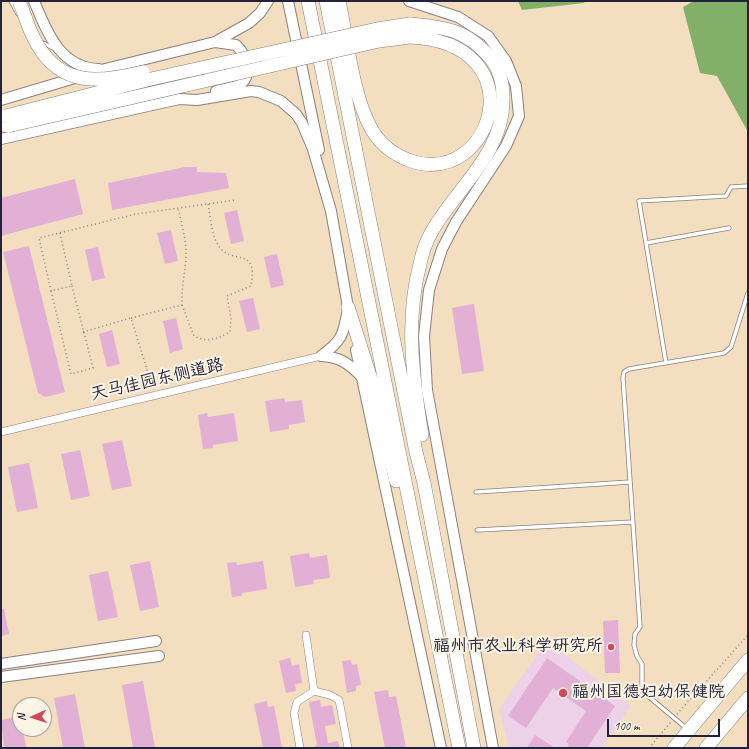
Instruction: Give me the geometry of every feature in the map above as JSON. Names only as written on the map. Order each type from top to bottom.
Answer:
[{"type":"highway","points":[[19,1],[34,39],[46,57],[62,71],[75,77],[96,80],[112,79],[226,53],[377,29],[410,31],[455,47],[474,61],[483,72],[488,83],[490,106],[488,122],[483,132],[471,148],[447,161],[424,164],[400,157],[383,144],[372,130],[361,105],[339,1]]},
{"type":"highway","points":[[308,1],[459,748]]},
{"type":"highway","points":[[326,1],[420,451]]},
{"type":"highway","points":[[4,122],[372,42],[410,31],[445,27],[464,35],[484,50],[497,66],[503,87],[504,110],[498,133],[482,163],[431,234],[420,263],[413,294],[413,382],[424,483],[474,748]]},
{"type":"highway","points":[[4,122],[151,79],[377,29]]},
{"type":"highway","points":[[348,307],[448,694]]},
{"type":"highway","points":[[674,748],[748,660]]},
{"type":"highway","points":[[706,748],[748,698]]},
{"type":"main road","points":[[34,1],[50,35],[62,52],[72,62],[78,66],[105,70]]},
{"type":"main road","points":[[1,100],[105,70],[215,42],[249,23],[260,13],[268,1]]},
{"type":"main road","points":[[288,1],[331,211],[348,307],[344,334],[331,349],[321,356]]},
{"type":"main road","points":[[409,1],[458,17],[488,36],[506,61],[516,86],[520,116],[506,146],[456,222],[442,249],[431,283],[424,336],[427,390],[493,748]]},
{"type":"main road","points":[[1,139],[238,86],[247,76],[247,66],[240,49],[232,44],[215,42]]},
{"type":"main road","points":[[179,99],[197,100],[251,91],[269,95],[286,104],[302,122],[308,135],[331,211]]},
{"type":"main road","points":[[412,329],[418,361],[430,407]]},
{"type":"main road","points":[[321,356],[341,359],[367,379],[379,460],[441,748]]},
{"type":"main road","points":[[1,664],[156,641]]},
{"type":"main road","points":[[1,677],[159,656]]},
{"type":"street","name":"天马佳园东侧道路","points":[[1,432],[321,356]]},
{"type":"street","points":[[306,635],[314,691]]},
{"type":"street","points":[[300,748],[294,713],[297,702],[314,691],[330,695],[340,700],[348,748]]},
{"type":"lane","points":[[11,1],[28,36],[62,52]]},
{"type":"lane","points":[[666,363],[639,201],[726,196],[731,187],[748,186]]},
{"type":"lane","points":[[646,243],[729,228]]},
{"type":"lane","points":[[689,730],[642,691],[642,664],[637,656],[634,645],[635,634],[640,627],[623,378],[624,372],[629,369],[724,353],[731,347],[748,293]]},
{"type":"lane","points":[[476,492],[630,482]]},
{"type":"lane","points":[[477,530],[633,522]]},
{"type":"path","points":[[60,233],[93,368],[71,374],[39,238],[136,214],[236,200]]},
{"type":"path","points":[[178,208],[186,249],[182,287],[182,305],[194,336],[205,341],[230,332],[227,296],[251,286],[253,275],[250,263],[242,257],[227,254],[216,242],[208,204]]},
{"type":"path","points":[[51,291],[72,286]]},
{"type":"path","points":[[83,332],[182,305]]},
{"type":"path","points":[[131,318],[155,396]]},
{"type":"path","points":[[649,748],[748,635]]},
{"type":"shaded area","name":"福州国德妇幼保健院","points":[[547,641],[631,706],[602,748],[509,748],[499,709]]},
{"type":"green space","points":[[518,1],[585,1],[584,3],[522,10]]},
{"type":"green space","points":[[694,1],[748,1],[748,132],[717,76],[700,73],[683,7]]},
{"type":"building","points":[[185,167],[197,167],[197,172],[226,173],[229,188],[112,210],[108,183]]},
{"type":"building","points":[[75,179],[83,214],[1,236],[1,198]]},
{"type":"building","points":[[237,210],[244,241],[231,244],[224,213]]},
{"type":"building","points":[[171,230],[178,261],[165,264],[157,233]]},
{"type":"building","points":[[29,246],[65,392],[45,397],[38,393],[3,252]]},
{"type":"building","points":[[98,247],[105,278],[92,281],[85,250]]},
{"type":"building","points":[[277,254],[284,285],[271,288],[264,257]]},
{"type":"building","points":[[253,298],[260,329],[247,332],[239,301]]},
{"type":"building","points":[[474,304],[484,371],[462,374],[452,308]]},
{"type":"building","points":[[176,318],[183,349],[170,353],[163,321]]},
{"type":"building","points":[[112,330],[120,364],[107,367],[99,334]]},
{"type":"building","points":[[284,398],[285,402],[302,400],[305,422],[289,425],[289,429],[270,432],[265,401]]},
{"type":"building","points":[[207,413],[208,417],[234,413],[238,441],[213,445],[213,448],[203,449],[198,415]]},
{"type":"building","points":[[122,440],[132,486],[112,490],[102,444]]},
{"type":"building","points":[[80,450],[90,496],[71,500],[61,454]]},
{"type":"building","points":[[29,463],[38,508],[17,512],[8,467]]},
{"type":"building","points":[[309,553],[310,558],[327,555],[330,578],[313,580],[314,584],[295,587],[290,556]]},
{"type":"building","points":[[150,561],[159,607],[140,611],[130,565]]},
{"type":"building","points":[[263,561],[267,589],[242,593],[242,596],[232,597],[227,563],[236,562],[237,565]]},
{"type":"building","points":[[108,571],[118,617],[98,621],[89,575]]},
{"type":"building","points":[[1,609],[4,609],[9,634],[1,636]]},
{"type":"building","name":"福州市农业科学研究所","points":[[618,620],[620,673],[605,673],[603,621]]},
{"type":"building","points":[[290,658],[292,666],[299,664],[302,683],[295,684],[296,691],[286,693],[279,661]]},
{"type":"building","points":[[547,658],[615,706],[587,748],[567,748],[569,744],[566,742],[586,711],[553,688],[526,728],[508,716]]},
{"type":"building","points":[[351,660],[352,665],[357,664],[361,685],[356,686],[356,691],[347,693],[342,661]]},
{"type":"building","points":[[143,681],[155,748],[133,748],[122,685]]},
{"type":"building","points":[[388,690],[389,697],[396,696],[406,748],[385,748],[374,692]]},
{"type":"building","points":[[75,694],[85,748],[63,748],[54,698]]},
{"type":"building","points":[[320,700],[321,707],[332,705],[336,724],[325,726],[328,743],[338,741],[340,748],[316,748],[315,745],[317,745],[309,702]]},
{"type":"building","points":[[267,701],[268,707],[274,706],[282,748],[263,748],[254,704]]},
{"type":"building","points":[[12,718],[12,737],[24,737],[26,748],[4,748],[1,720]]},
{"type":"building","points":[[535,735],[555,748],[527,748]]},
{"type":"place","name":"福州市农业科学研究所","points":[[611,647]]},
{"type":"place","name":"福州国德妇幼保健院","points":[[563,693]]}]
